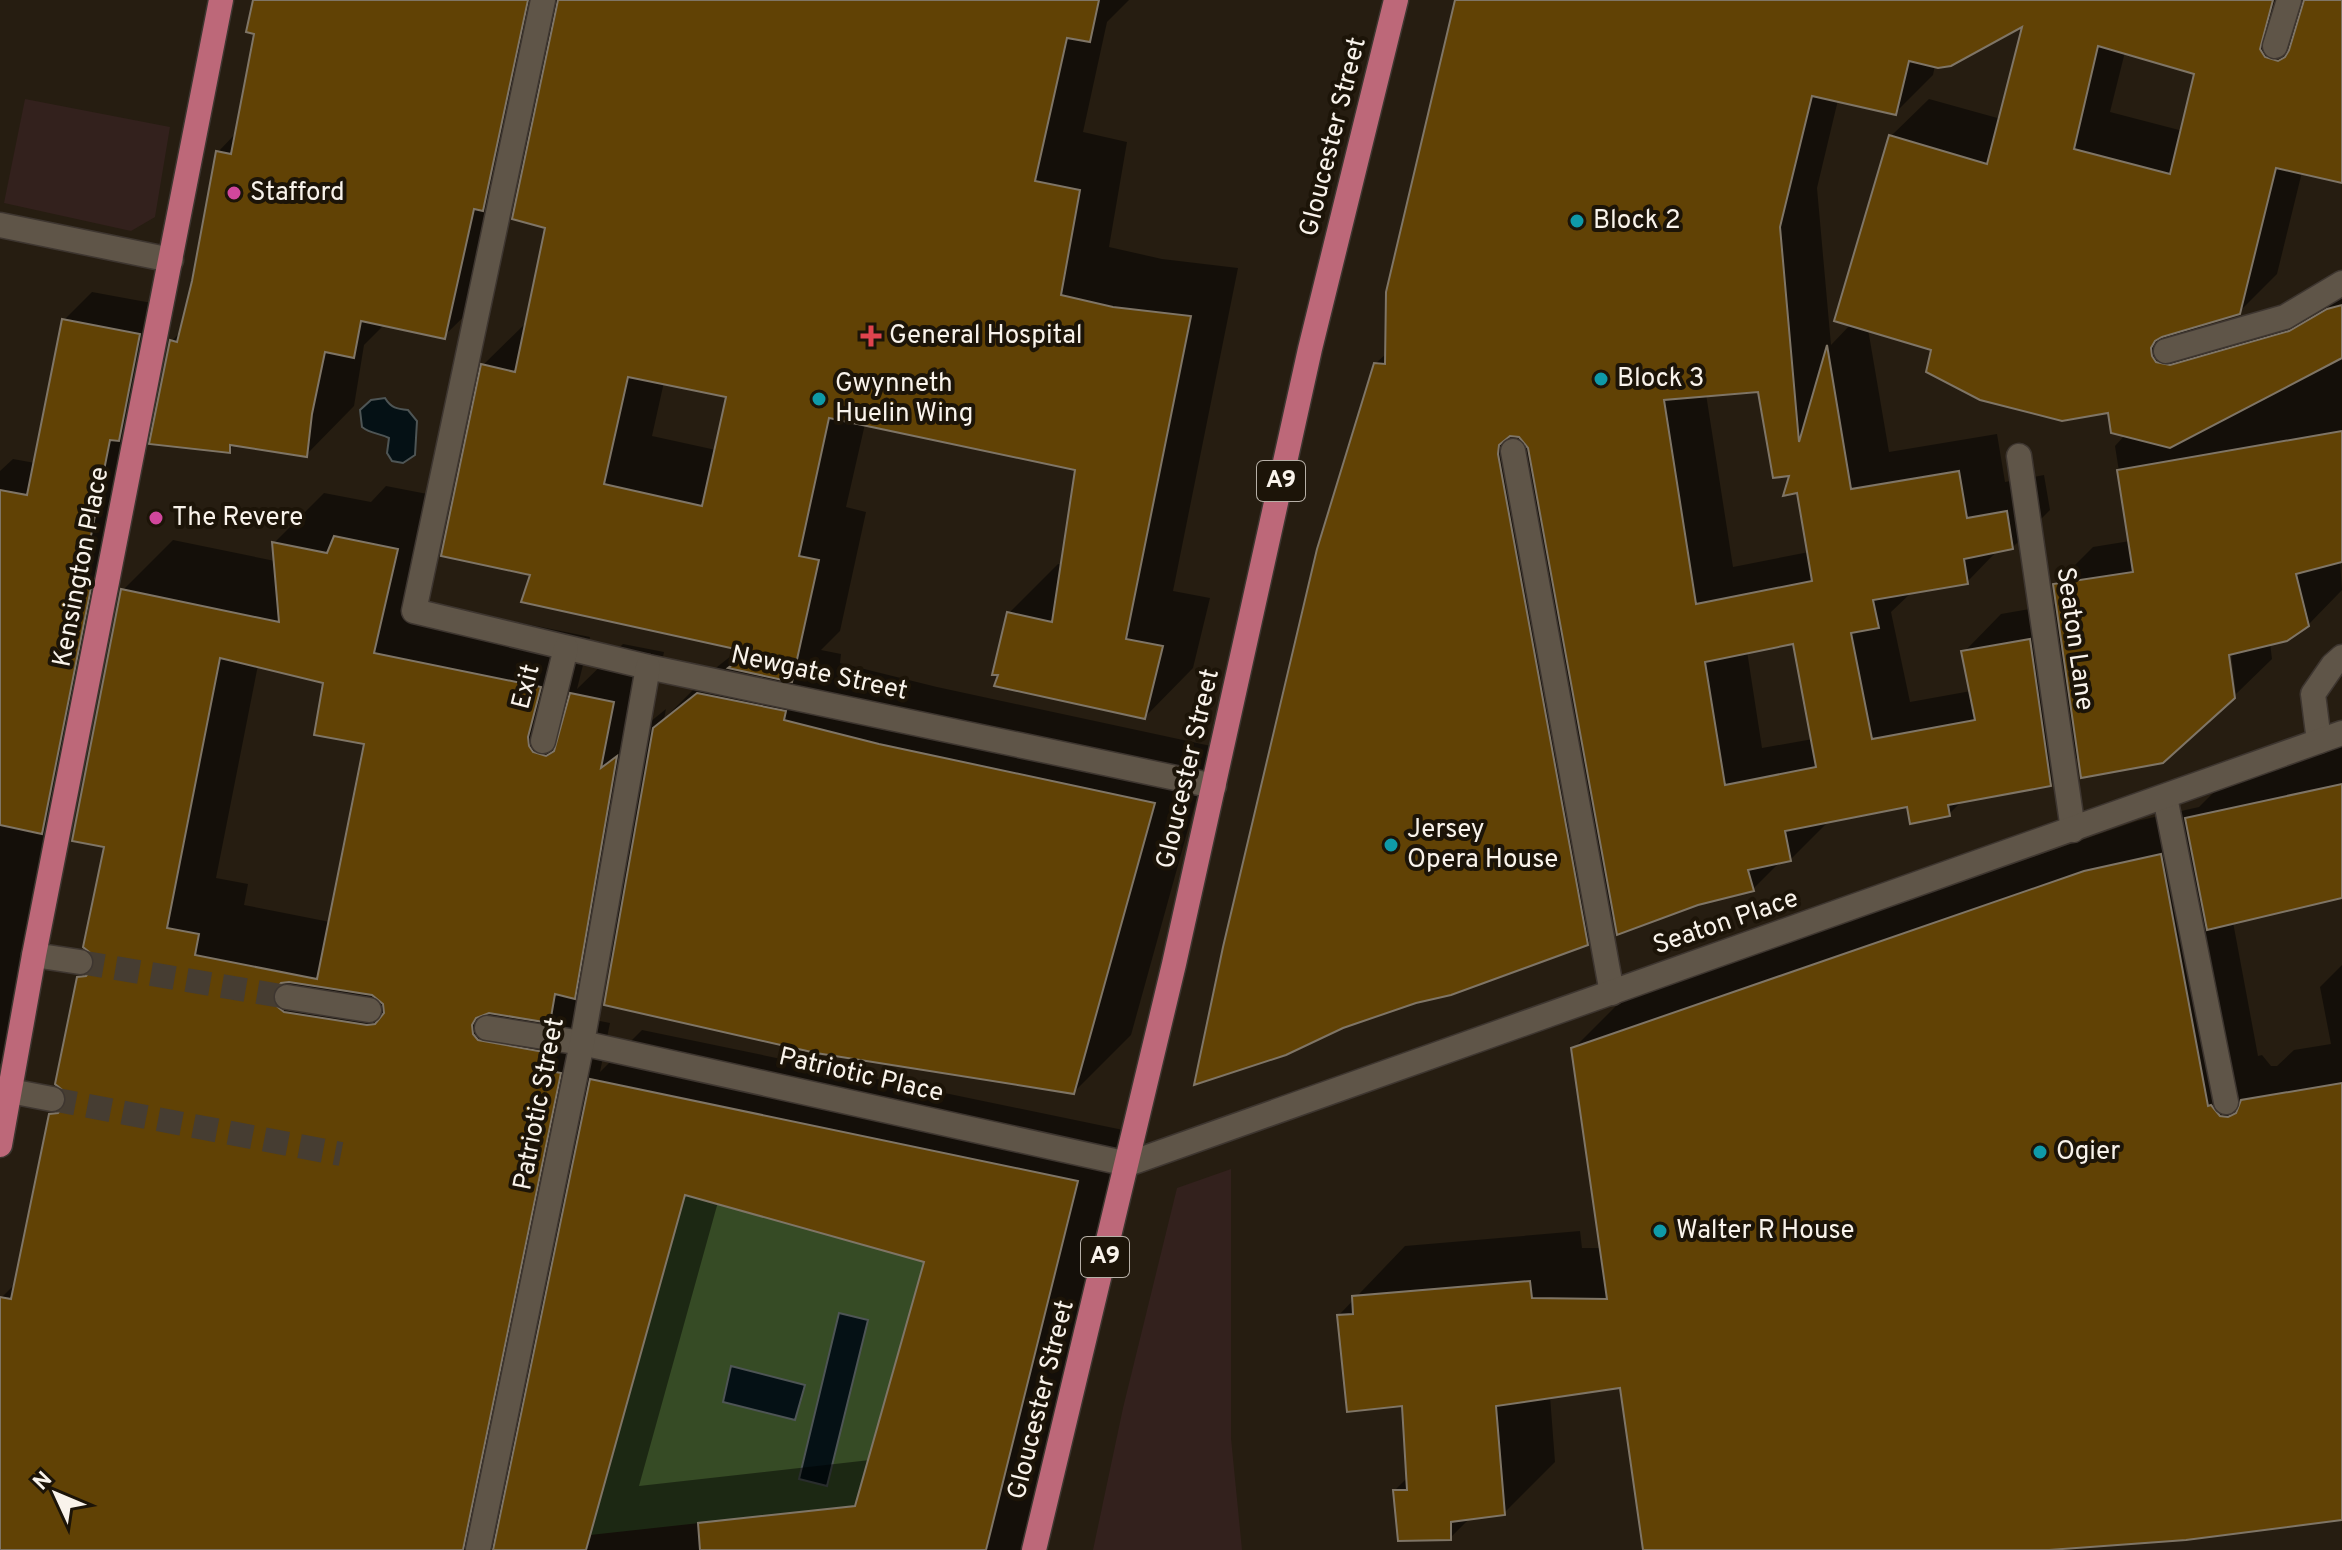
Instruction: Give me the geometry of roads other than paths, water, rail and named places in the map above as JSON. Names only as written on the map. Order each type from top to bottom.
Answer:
[{"type":"main road","name":"Kensington Place","points":[[0,1145],[34,955],[221,0]]},
{"type":"main road","name":"Gloucester Street","points":[[1034,1550],[1128,1164],[1310,349],[1396,0]]},
{"type":"street","name":"Newgate Street","points":[[543,0],[414,611],[648,667],[1214,786]]},
{"type":"street","points":[[2275,46],[2289,0]]},
{"type":"street","points":[[0,225],[171,260]]},
{"type":"street","points":[[2166,351],[2285,317],[2342,283]]},
{"type":"street","points":[[1513,451],[1612,993]]},
{"type":"street","name":"Seaton Lane","points":[[2019,456],[2073,830]]},
{"type":"street","name":"Exit","points":[[543,741],[566,648]]},
{"type":"street","points":[[2331,737],[2313,694],[2342,657]]},
{"type":"street","name":"Patriotic Street","points":[[478,1550],[582,1043],[648,667]]},
{"type":"street","name":"Seaton Place","points":[[1128,1164],[2331,737]]},
{"type":"street","points":[[2165,797],[2226,1102]]},
{"type":"street","points":[[34,955],[80,962]]},
{"type":"street","points":[[287,997],[369,1010]]},
{"type":"street","name":"Patriotic Place","points":[[487,1028],[582,1043],[1128,1164]]},
{"type":"street","points":[[10,1091],[52,1099]]},
{"type":"tunnel","points":[[80,962],[287,997]]},
{"type":"tunnel","points":[[52,1099],[341,1154]]},
{"type":"place","name":"Stafford","points":[[234,193]]},
{"type":"place","name":"Block 2","points":[[1577,221]]},
{"type":"place","name":"General Hospital","points":[[871,336]]},
{"type":"place","name":"Block 3","points":[[1601,379]]},
{"type":"place","name":"Gwynneth Huelin Wing","points":[[819,399]]},
{"type":"place","name":"The Revere","points":[[156,518]]},
{"type":"place","name":"Jersey Opera House","points":[[1391,845]]},
{"type":"place","name":"Ogier","points":[[2040,1152]]},
{"type":"place","name":"Walter R House","points":[[1660,1231]]}]
